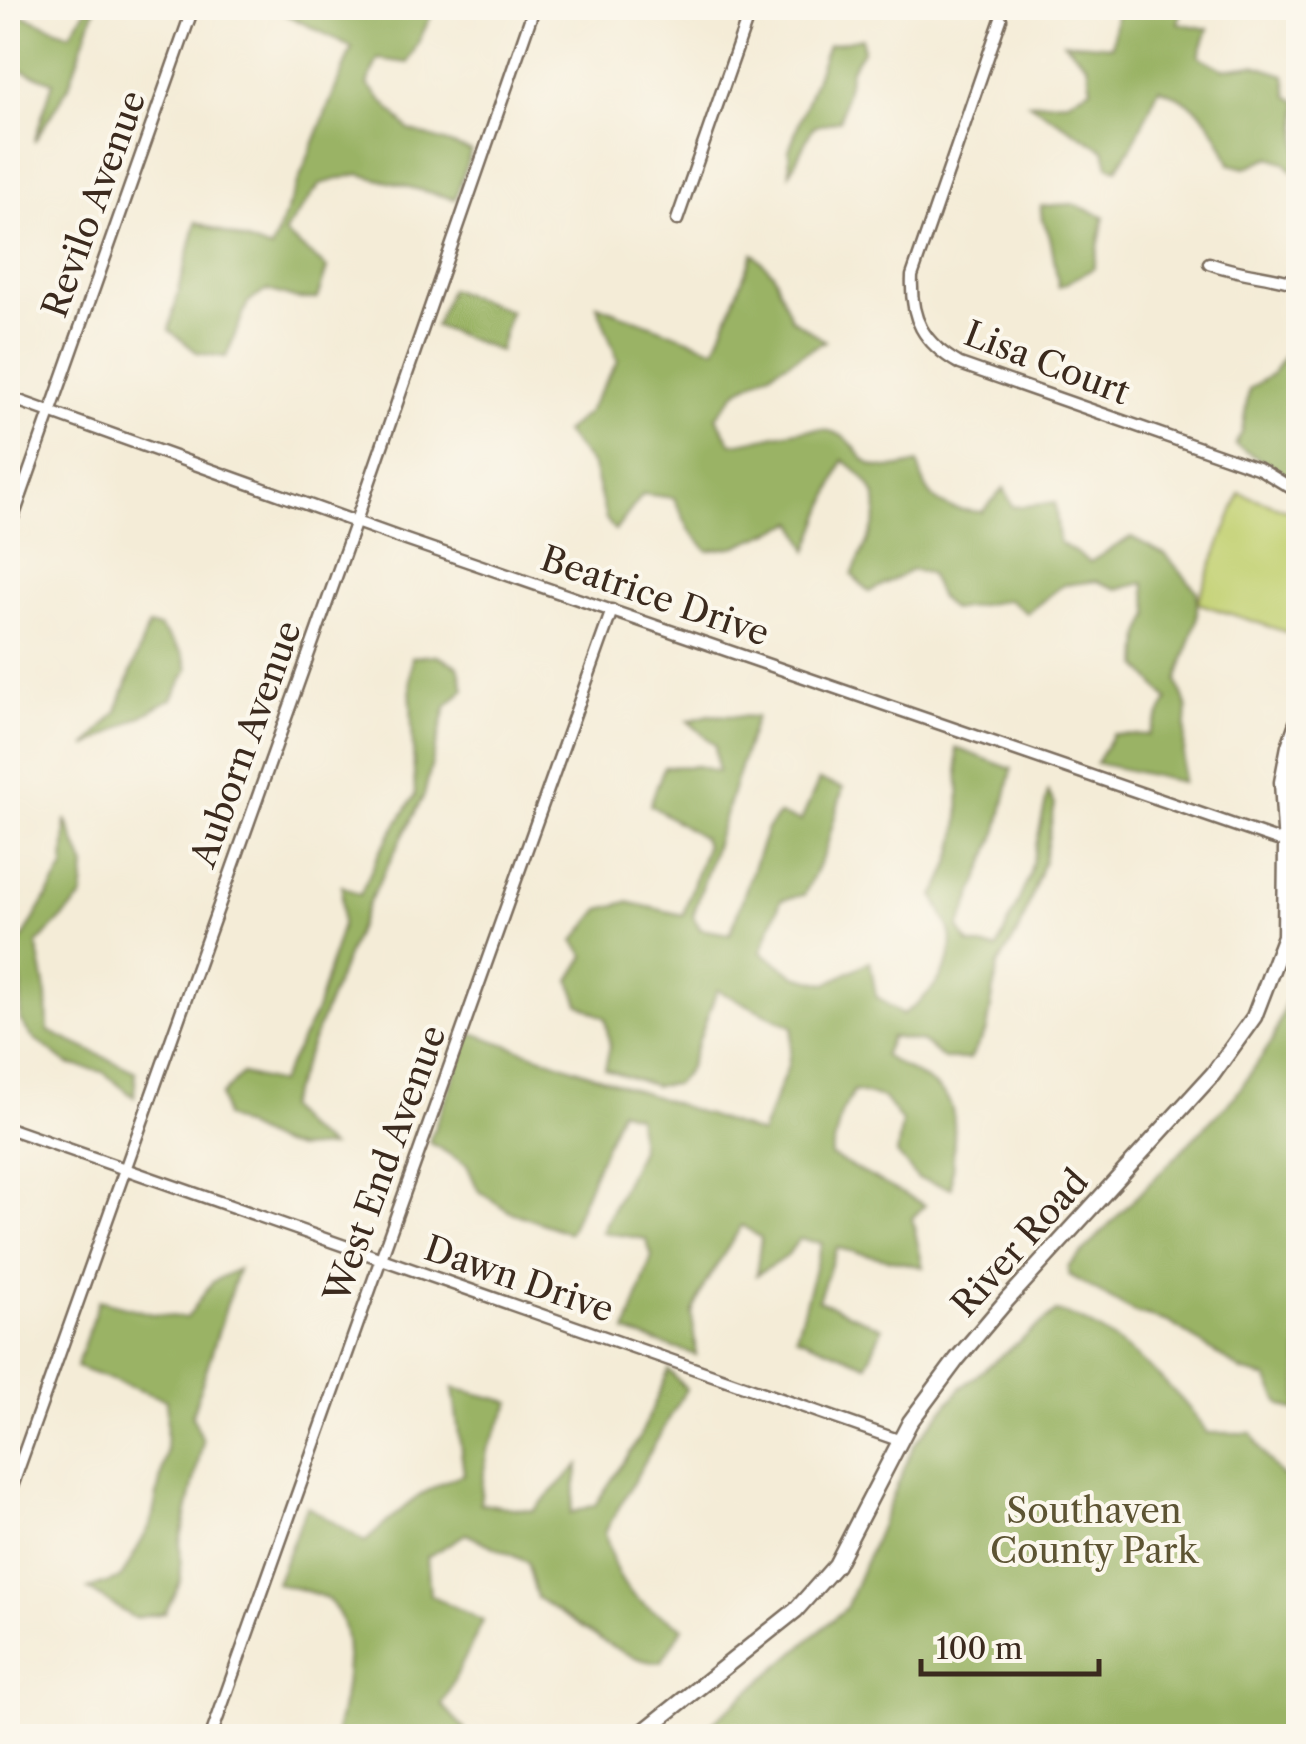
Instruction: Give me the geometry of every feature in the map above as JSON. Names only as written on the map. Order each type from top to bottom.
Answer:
[{"type":"street","name":"Revilo Avenue","points":[[8,532],[193,8]]},
{"type":"street","name":"Auborn Avenue","points":[[8,1498],[534,8]]},
{"type":"street","points":[[677,220],[751,8]]},
{"type":"street","name":"Lisa Court","points":[[1002,18],[912,276],[914,316],[922,335],[960,364],[1260,469],[1298,492]]},
{"type":"street","points":[[1209,263],[1298,284]]},
{"type":"street","name":"Beatrice Drive","points":[[8,397],[1286,843]]},
{"type":"street","name":"West End Avenue","points":[[211,1736],[612,610]]},
{"type":"street","name":"River Road","points":[[638,1736],[796,1610],[836,1565],[910,1422],[957,1359],[1213,1074],[1254,1017],[1285,936],[1282,782],[1288,746],[1298,720]]},
{"type":"street","name":"Dawn Drive","points":[[8,1128],[900,1440]]},
{"type":"green space","points":[[87,8],[95,8],[69,86],[34,142],[53,82],[8,65],[8,10],[70,34]]},
{"type":"green space","points":[[283,8],[435,8],[408,63],[378,59],[367,84],[409,130],[471,151],[455,199],[358,174],[320,184],[284,233],[327,268],[317,299],[297,299],[268,290],[248,302],[226,357],[198,353],[169,330],[196,222],[271,250],[352,47],[284,14]]},
{"type":"green space","points":[[1117,8],[1182,8],[1178,23],[1208,29],[1199,56],[1223,69],[1254,65],[1285,75],[1288,96],[1298,102],[1298,177],[1284,162],[1270,157],[1245,168],[1230,164],[1205,117],[1186,101],[1159,88],[1117,169],[1108,166],[1104,150],[1029,103],[1068,101],[1091,88],[1087,65],[1064,42],[1112,46]]},
{"type":"green space","points":[[862,38],[863,51],[851,69],[840,120],[813,127],[790,173],[789,150],[828,45]]},
{"type":"green space","points":[[1072,204],[1104,216],[1094,268],[1059,287],[1041,206]]},
{"type":"green space","points":[[753,253],[773,273],[791,318],[825,341],[737,391],[716,417],[732,444],[825,430],[849,441],[862,457],[879,467],[918,463],[932,496],[956,509],[982,512],[1004,488],[1013,507],[1055,503],[1059,542],[1090,562],[1131,537],[1166,555],[1197,591],[1197,619],[1177,681],[1187,708],[1182,782],[1096,763],[1113,734],[1149,735],[1168,700],[1139,666],[1141,634],[1150,614],[1144,583],[1117,589],[1097,581],[1063,585],[1027,613],[1008,600],[952,610],[940,598],[929,573],[912,570],[869,592],[852,575],[873,526],[876,500],[871,487],[843,460],[808,551],[795,522],[737,546],[708,551],[689,529],[674,498],[643,494],[615,531],[606,519],[593,466],[564,432],[587,413],[618,361],[597,305],[715,349]]},
{"type":"green space","points":[[450,289],[510,311],[499,351],[435,326]]},
{"type":"green space","points":[[1291,346],[1298,412],[1293,447],[1295,480],[1235,445],[1242,432],[1249,389],[1272,374]]},
{"type":"green space","points":[[1240,493],[1298,514],[1298,636],[1197,603]]},
{"type":"green space","points":[[148,626],[159,627],[182,653],[188,669],[172,699],[86,747],[117,711]]},
{"type":"green space","points":[[435,655],[458,666],[464,689],[446,707],[424,795],[369,902],[286,1107],[303,1127],[330,1147],[297,1149],[276,1143],[225,1117],[221,1096],[242,1074],[279,1083],[315,1014],[342,924],[342,886],[360,895],[380,851],[415,795],[412,657]]},
{"type":"green space","points":[[708,715],[756,717],[693,916],[700,929],[730,934],[767,829],[779,815],[801,821],[819,780],[843,788],[825,852],[804,895],[781,900],[761,952],[796,976],[826,984],[870,961],[876,996],[902,1015],[938,981],[952,947],[948,925],[934,896],[951,860],[959,824],[956,748],[1012,769],[998,830],[959,928],[969,944],[997,949],[1029,877],[1048,792],[1055,804],[1044,861],[1020,929],[998,965],[987,1030],[970,1059],[944,1059],[923,1042],[891,1037],[883,1056],[929,1082],[950,1104],[954,1117],[951,1188],[918,1179],[897,1154],[902,1122],[884,1098],[854,1091],[841,1114],[831,1156],[925,1205],[912,1218],[923,1267],[837,1248],[818,1300],[882,1328],[867,1365],[796,1336],[822,1243],[799,1239],[786,1257],[756,1275],[761,1238],[742,1225],[705,1284],[692,1314],[696,1355],[626,1332],[652,1256],[646,1239],[602,1232],[640,1149],[637,1116],[620,1110],[569,1233],[508,1211],[478,1190],[467,1165],[429,1142],[469,1037],[476,1034],[761,1134],[788,1066],[793,1027],[717,990],[687,1072],[675,1084],[655,1086],[605,1069],[610,1046],[605,1018],[579,1004],[570,980],[585,956],[574,941],[600,909],[627,902],[683,915],[706,846],[703,838],[650,805],[664,767],[698,766],[718,772],[715,745],[688,721]]},
{"type":"green space","points":[[66,819],[85,867],[82,898],[37,944],[47,996],[48,1031],[136,1072],[134,1097],[103,1072],[68,1064],[31,1036],[20,1020],[22,987],[14,953],[64,868]]},
{"type":"green space","points":[[1298,966],[1298,1412],[1280,1404],[1267,1378],[1242,1371],[1169,1322],[1136,1313],[1069,1275],[1068,1267],[1236,1095],[1273,1040]]},
{"type":"green space","points":[[238,1269],[192,1415],[203,1441],[180,1542],[181,1580],[165,1613],[134,1618],[88,1589],[121,1578],[151,1524],[166,1452],[167,1400],[76,1367],[99,1300],[187,1318],[212,1282]]},
{"type":"green space","name":"Southaven County Park","points":[[1056,1312],[1096,1328],[1140,1360],[1180,1398],[1207,1433],[1252,1433],[1276,1469],[1298,1486],[1298,1736],[697,1736],[846,1608],[914,1445],[961,1388]]},
{"type":"green space","points":[[669,1370],[686,1389],[605,1532],[616,1569],[630,1592],[683,1627],[662,1661],[634,1657],[582,1628],[537,1598],[527,1562],[466,1534],[427,1557],[430,1595],[483,1621],[442,1705],[464,1728],[466,1736],[335,1736],[347,1665],[344,1628],[338,1612],[323,1597],[276,1583],[307,1506],[365,1542],[422,1494],[464,1474],[453,1388],[511,1402],[487,1450],[480,1503],[533,1511],[579,1465],[571,1513],[595,1505],[639,1439]]}]
